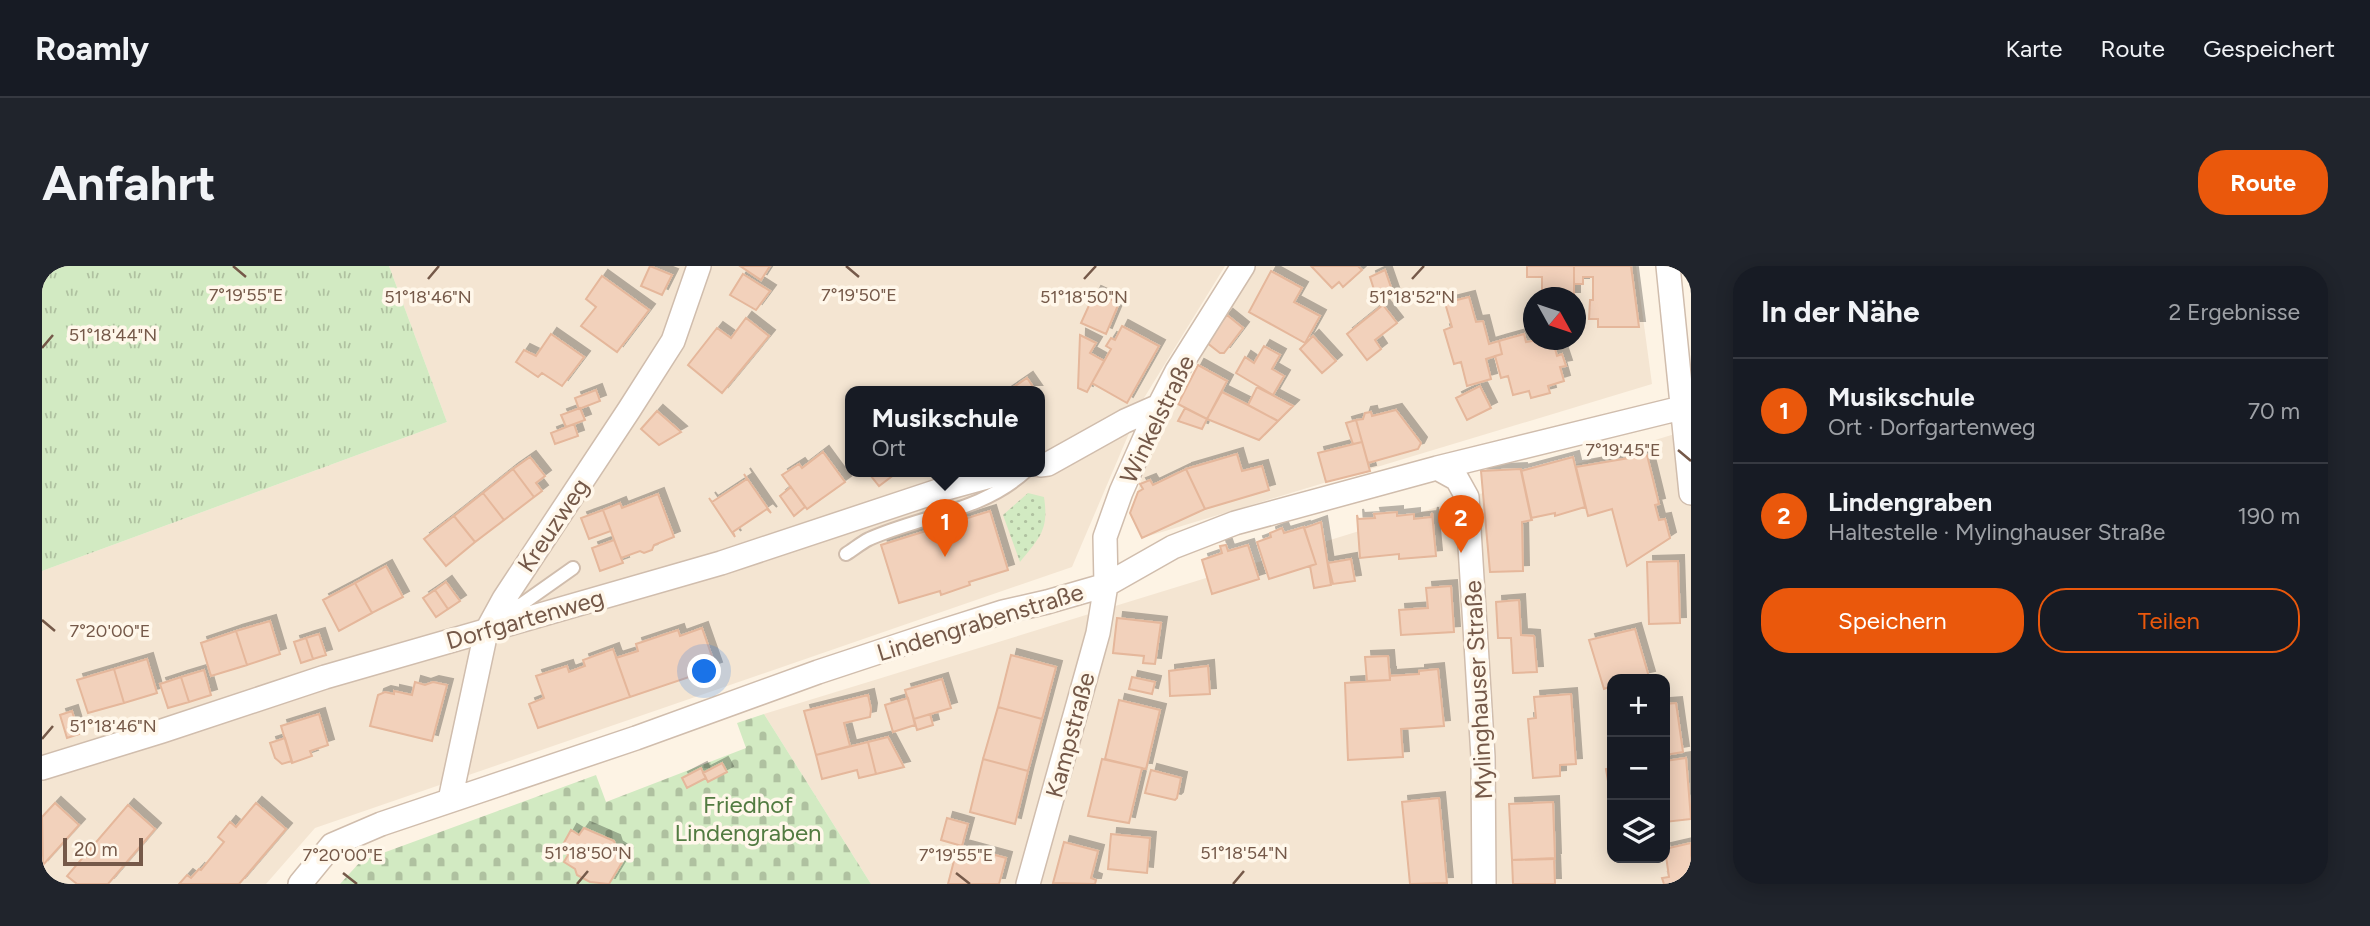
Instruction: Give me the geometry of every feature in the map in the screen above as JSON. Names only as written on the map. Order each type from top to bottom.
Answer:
[{"type":"street","name":"Kreuzweg","points":[[450,800],[486,632],[555,519],[673,341],[699,266]]},
{"type":"street","name":"Winkelstraße","points":[[1106,585],[1105,537],[1121,492],[1158,406],[1243,266]]},
{"type":"street","points":[[1668,266],[1690,481]]},
{"type":"street","points":[[1045,464],[1158,406]]},
{"type":"street","name":"Lindengrabenstraße","points":[[300,884],[332,845],[381,824],[636,738],[818,671],[1003,612],[1106,585],[1173,547],[1235,523],[1437,468],[1681,408]]},
{"type":"street","name":"Mylinghauser Straße","points":[[1437,468],[1457,479],[1467,497],[1483,757],[1484,884]]},
{"type":"street","name":"Dorfgartenweg","points":[[42,768],[325,677],[720,563],[987,477]]},
{"type":"street","name":"Kampstraße","points":[[1028,884],[1098,633],[1106,585]]},
{"type":"lane","points":[[846,554],[867,540],[975,502],[1020,477]]},
{"type":"lane","points":[[497,611],[522,604],[573,568]]},
{"type":"shaded area","points":[[389,266],[1225,266],[1144,398],[1072,567],[315,828],[266,884],[42,884],[42,571],[447,422]]},
{"type":"shaded area","points":[[1256,266],[1636,266],[1652,384],[1142,538],[1130,513],[1146,467],[1204,351]]},
{"type":"shaded area","points":[[1691,429],[1691,884],[871,884],[764,714]]},
{"type":"green space","points":[[42,266],[389,266],[447,422],[42,571]]},
{"type":"green space","points":[[1028,493],[1044,497],[1045,518],[1038,539],[1020,562],[1003,515]]},
{"type":"green space","name":"Friedhof Lindengraben","points":[[764,714],[871,884],[340,884],[361,861],[596,775],[606,802],[746,748],[737,723]]},
{"type":"building","points":[[650,266],[672,275],[662,295],[641,286]]},
{"type":"building","points":[[740,266],[770,266],[761,280]]},
{"type":"building","points":[[1311,266],[1358,266],[1362,270],[1343,287],[1339,282],[1332,288]]},
{"type":"building","points":[[1527,266],[1574,266],[1574,287],[1542,287],[1542,277],[1527,277]]},
{"type":"building","points":[[1574,266],[1631,266],[1639,327],[1598,327],[1598,319],[1589,319],[1590,300],[1593,300],[1593,277],[1583,277],[1583,284],[1574,284]]},
{"type":"building","points":[[1385,270],[1394,296],[1378,302],[1370,277]]},
{"type":"building","points":[[1271,271],[1302,288],[1294,302],[1320,316],[1305,343],[1249,312]]},
{"type":"building","points":[[743,274],[770,291],[756,310],[730,295]]},
{"type":"building","points":[[602,276],[649,310],[617,352],[581,326],[596,307],[586,299]]},
{"type":"building","points":[[1095,292],[1119,303],[1106,334],[1081,323]]},
{"type":"building","points":[[1469,297],[1476,322],[1483,321],[1489,344],[1499,341],[1502,354],[1486,359],[1491,379],[1467,386],[1461,362],[1454,364],[1444,330],[1452,327],[1445,303]]},
{"type":"building","points":[[1383,305],[1397,323],[1375,340],[1381,349],[1367,360],[1347,334]]},
{"type":"building","points":[[1227,315],[1243,328],[1224,353],[1220,353],[1206,342]]},
{"type":"building","points":[[746,318],[769,336],[722,393],[688,365],[717,328],[731,338]]},
{"type":"building","points":[[1122,326],[1159,346],[1127,403],[1092,383],[1111,349],[1106,346],[1111,338],[1115,340]]},
{"type":"building","points":[[551,334],[584,357],[562,386],[542,373],[538,377],[516,362],[524,350],[536,356]]},
{"type":"building","points":[[1523,334],[1523,350],[1555,350],[1557,356],[1562,354],[1566,366],[1560,367],[1564,381],[1548,386],[1550,393],[1531,398],[1529,391],[1513,395],[1508,376],[1501,378],[1495,356],[1502,354],[1499,341]]},
{"type":"building","points":[[1080,335],[1096,343],[1090,353],[1104,361],[1087,392],[1078,388]]},
{"type":"building","points":[[1313,336],[1336,361],[1322,373],[1300,349]]},
{"type":"building","points":[[1264,346],[1280,355],[1272,369],[1284,376],[1273,395],[1236,373],[1245,357],[1254,363]]},
{"type":"building","points":[[1198,365],[1227,381],[1207,419],[1178,404]]},
{"type":"building","points":[[1027,378],[1033,386],[1015,386]]},
{"type":"building","points":[[1480,386],[1491,408],[1467,420],[1456,398]]},
{"type":"building","points":[[1257,387],[1293,406],[1278,421],[1248,405]]},
{"type":"building","points":[[596,390],[600,401],[579,409],[575,398]]},
{"type":"building","points":[[1222,392],[1278,421],[1259,440],[1207,419]]},
{"type":"building","points":[[580,408],[585,420],[566,427],[561,415]]},
{"type":"building","points":[[1185,408],[1207,419],[1202,429],[1178,421]]},
{"type":"building","points":[[1396,410],[1421,443],[1418,449],[1368,463],[1356,420],[1363,419],[1365,413],[1371,412],[1372,416]]},
{"type":"building","points":[[657,411],[681,432],[659,445],[641,429]]},
{"type":"building","points":[[1356,420],[1362,442],[1353,444],[1346,423]]},
{"type":"building","points":[[574,424],[578,436],[555,444],[551,433]]},
{"type":"building","points":[[1362,442],[1370,471],[1326,482],[1318,453]]},
{"type":"building","points":[[823,452],[845,482],[807,509],[782,475],[799,464],[802,468]]},
{"type":"building","points":[[1237,454],[1242,471],[1262,466],[1269,490],[1205,509],[1186,469]]},
{"type":"building","points":[[1647,455],[1659,504],[1655,505],[1659,520],[1665,519],[1670,538],[1627,566],[1612,509],[1588,516],[1576,467]]},
{"type":"building","points":[[530,457],[545,476],[536,483],[542,491],[534,497],[513,469]]},
{"type":"building","points":[[1573,457],[1585,507],[1555,516],[1555,513],[1531,518],[1521,471]]},
{"type":"building","points":[[513,469],[534,497],[504,520],[483,493]]},
{"type":"building","points":[[1186,469],[1205,509],[1142,538],[1130,513],[1138,492],[1143,489],[1140,484],[1150,480],[1153,485]]},
{"type":"building","points":[[1521,469],[1532,520],[1522,522],[1523,571],[1490,572],[1481,471]]},
{"type":"building","points":[[744,474],[771,513],[767,509],[733,532],[735,537],[709,498],[712,502],[747,479]]},
{"type":"building","points":[[872,477],[891,477],[879,486]]},
{"type":"building","points":[[791,487],[805,507],[794,516],[780,496]]},
{"type":"building","points":[[483,493],[504,520],[475,542],[454,516]]},
{"type":"building","points":[[658,494],[674,537],[654,545],[652,550],[621,558],[603,510],[620,503],[622,508]]},
{"type":"building","points":[[603,510],[611,531],[589,539],[581,518]]},
{"type":"building","points":[[990,511],[1008,570],[969,582],[970,585],[941,595],[940,591],[899,603],[881,545]]},
{"type":"building","points":[[1397,512],[1397,516],[1414,514],[1414,519],[1431,517],[1432,513],[1436,556],[1399,559],[1399,554],[1360,558],[1357,515],[1358,519],[1375,518],[1374,514]]},
{"type":"building","points":[[454,516],[475,542],[446,566],[424,539]]},
{"type":"building","points":[[1321,522],[1331,585],[1314,588],[1310,566],[1316,564],[1304,528]]},
{"type":"building","points":[[1304,527],[1316,564],[1269,579],[1257,542],[1271,537],[1270,533],[1282,528],[1284,533]]},
{"type":"building","points":[[614,540],[623,563],[600,571],[592,548]]},
{"type":"building","points":[[1226,545],[1228,551],[1248,545],[1259,579],[1212,594],[1202,560],[1222,553],[1220,546]]},
{"type":"building","points":[[1351,559],[1355,581],[1333,584],[1328,563]]},
{"type":"building","points":[[1678,561],[1680,623],[1649,624],[1647,562]]},
{"type":"building","points":[[386,566],[403,597],[372,613],[355,583]]},
{"type":"building","points":[[446,582],[460,601],[448,609],[435,590]]},
{"type":"building","points":[[355,583],[372,613],[339,631],[323,600]]},
{"type":"building","points":[[1451,586],[1454,632],[1401,635],[1399,610],[1428,608],[1426,588]]},
{"type":"building","points":[[435,590],[448,609],[436,617],[423,598]]},
{"type":"building","points":[[1519,600],[1521,635],[1534,636],[1537,672],[1513,673],[1511,638],[1498,638],[1496,602]]},
{"type":"building","points":[[1117,618],[1161,623],[1155,664],[1143,663],[1144,656],[1113,653]]},
{"type":"building","points":[[270,621],[280,654],[247,665],[236,631]]},
{"type":"building","points":[[702,628],[716,668],[630,697],[616,658],[638,651],[636,644],[678,630],[680,636]]},
{"type":"building","points":[[1635,629],[1648,674],[1607,674],[1607,688],[1604,689],[1589,640]]},
{"type":"building","points":[[236,631],[247,665],[211,676],[201,643]]},
{"type":"building","points":[[319,634],[326,655],[313,659],[306,638]]},
{"type":"building","points":[[306,638],[313,659],[301,663],[294,642]]},
{"type":"building","points":[[613,649],[630,697],[538,728],[529,704],[544,698],[536,676],[567,666],[569,672],[585,666],[583,660]]},
{"type":"building","points":[[1011,655],[1056,667],[1042,719],[998,707]]},
{"type":"building","points":[[1388,656],[1390,680],[1367,681],[1365,657]]},
{"type":"building","points":[[147,659],[157,693],[124,703],[114,669]]},
{"type":"building","points":[[1208,666],[1210,694],[1170,696],[1169,671]]},
{"type":"building","points":[[114,669],[124,703],[88,713],[77,680]]},
{"type":"building","points":[[1438,669],[1444,726],[1401,729],[1403,757],[1348,760],[1345,683],[1390,680],[1390,676],[1419,674],[1419,671]]},
{"type":"building","points":[[204,670],[211,695],[189,702],[181,677]]},
{"type":"building","points":[[181,677],[189,702],[168,708],[160,684]]},
{"type":"building","points":[[1132,677],[1155,682],[1152,694],[1129,689]]},
{"type":"building","points":[[942,679],[951,708],[914,719],[905,690]]},
{"type":"building","points":[[415,682],[447,685],[432,741],[370,726],[378,695],[385,692],[394,694],[394,691],[412,695]]},
{"type":"building","points":[[1571,694],[1576,764],[1560,765],[1560,776],[1533,778],[1528,719],[1536,718],[1534,697]]},
{"type":"building","points":[[868,695],[870,717],[844,723],[850,746],[816,755],[804,711]]},
{"type":"building","points":[[908,698],[915,725],[893,732],[885,705]]},
{"type":"building","points":[[1119,700],[1160,710],[1146,769],[1105,759]]},
{"type":"building","points":[[1676,703],[1683,752],[1670,754],[1670,737],[1670,704]]},
{"type":"building","points":[[998,707],[1042,719],[1028,771],[983,759]]},
{"type":"building","points":[[72,711],[79,734],[67,738],[60,715]]},
{"type":"building","points":[[319,714],[328,745],[310,751],[312,756],[292,763],[281,726]]},
{"type":"building","points":[[930,714],[933,725],[917,730],[914,719]]},
{"type":"building","points":[[888,737],[904,767],[876,774],[868,742]]},
{"type":"building","points":[[285,738],[292,761],[282,764],[275,758],[270,743]]},
{"type":"building","points":[[868,742],[876,774],[859,778],[857,770],[822,779],[816,755]]},
{"type":"building","points":[[1686,758],[1691,819],[1670,821],[1670,760]]},
{"type":"building","points":[[983,759],[1028,771],[1015,824],[970,812]]},
{"type":"building","points":[[1102,759],[1142,768],[1129,823],[1088,816]]},
{"type":"building","points":[[722,763],[727,772],[708,782],[703,773]]},
{"type":"building","points":[[701,768],[706,778],[687,788],[682,778]]},
{"type":"building","points":[[1151,770],[1181,778],[1175,800],[1145,793]]},
{"type":"building","points":[[1439,798],[1447,883],[1410,884],[1402,802]]},
{"type":"building","points":[[1553,802],[1555,859],[1512,860],[1509,804]]},
{"type":"building","points":[[55,803],[79,825],[43,865],[42,817]]},
{"type":"building","points":[[256,803],[286,829],[239,884],[179,884],[187,875],[191,878],[201,870],[224,842],[218,837],[230,822],[236,827]]},
{"type":"building","points":[[128,805],[155,829],[108,884],[77,884],[67,876]]},
{"type":"building","points":[[947,818],[968,824],[962,846],[941,840]]},
{"type":"building","points":[[584,828],[614,841],[616,847],[627,854],[609,884],[590,882],[577,875],[575,869],[564,862],[568,855],[560,850],[571,830],[579,835]]},
{"type":"building","points":[[1111,834],[1150,838],[1147,873],[1108,869]]},
{"type":"building","points":[[1064,842],[1098,851],[1091,878],[1096,880],[1095,884],[1053,883]]},
{"type":"building","points":[[1691,843],[1691,884],[1664,884],[1662,878],[1669,877],[1667,863],[1670,863],[1670,848]]},
{"type":"building","points":[[958,845],[1006,858],[999,884],[948,884]]},
{"type":"building","points":[[1554,858],[1555,884],[1513,884],[1512,860]]},
{"type":"place","name":"Lindengraben","points":[[1461,553]]},
{"type":"place","name":"Musikschule","points":[[945,557]]}]
